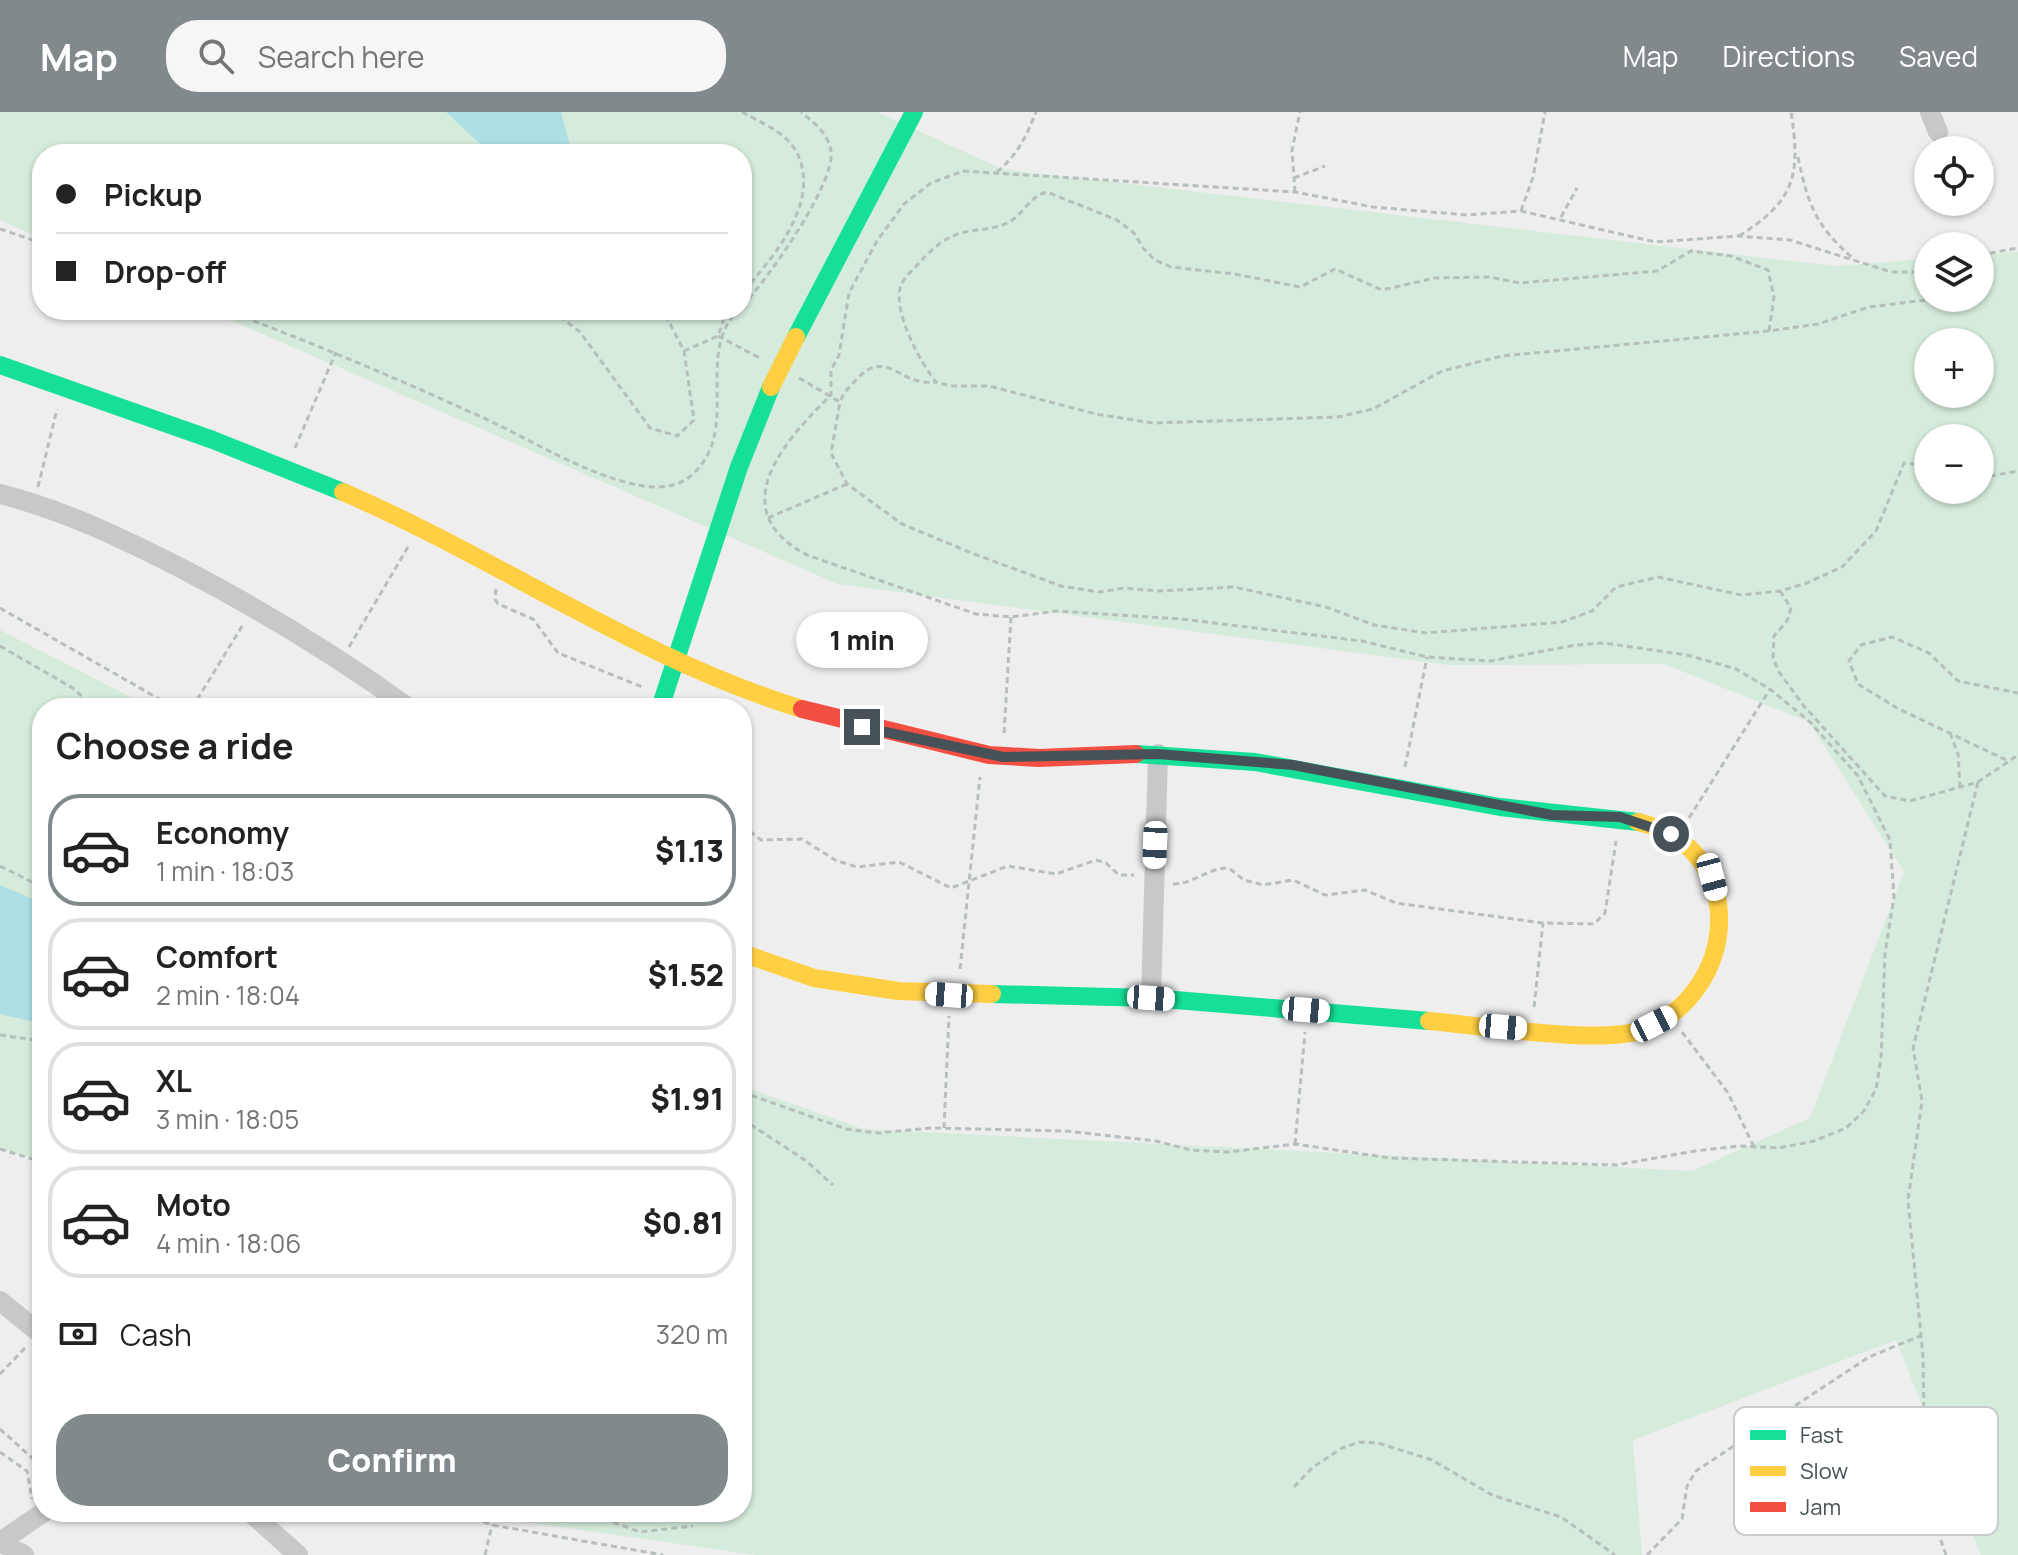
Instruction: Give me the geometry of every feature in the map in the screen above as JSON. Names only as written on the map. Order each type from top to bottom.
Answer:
[{"type":"street","points":[[663,698],[739,467],[771,387],[914,112]]},
{"type":"street","points":[[1930,112],[1938,132]]},
{"type":"street","points":[[0,365],[286,469],[420,526],[676,661],[768,699],[862,727],[1003,757],[1158,754],[1293,765],[1552,815],[1620,817],[1671,834],[1696,852],[1712,877],[1719,903],[1720,928],[1709,966],[1693,993],[1670,1016],[1638,1032],[1604,1036],[1151,998],[953,995],[814,978],[752,956]]},
{"type":"street","points":[[0,494],[87,521],[254,606],[341,659],[395,698]]},
{"type":"street","points":[[1151,998],[1158,754]]},
{"type":"street","points":[[0,1301],[32,1327]]},
{"type":"street","points":[[11,1549],[33,1522]]},
{"type":"street","points":[[261,1522],[298,1555]]},
{"type":"path","points":[[742,112],[777,131],[796,150],[801,168],[801,193],[780,249],[752,281]]},
{"type":"path","points":[[752,296],[783,256],[831,161],[828,140],[801,112]]},
{"type":"path","points":[[997,172],[1014,157],[1026,138],[1036,112]]},
{"type":"path","points":[[1295,192],[1292,150],[1300,112]]},
{"type":"path","points":[[1521,211],[1536,166],[1545,112]]},
{"type":"path","points":[[1791,112],[1797,153],[1815,219],[1834,242],[1857,261]]},
{"type":"path","points":[[1738,236],[1778,208],[1787,195],[1797,153]]},
{"type":"path","points":[[1294,178],[1325,166]]},
{"type":"path","points":[[752,1096],[846,1129],[901,1133],[944,1128],[1117,1135],[1191,1150],[1228,1152],[1295,1144],[1390,1158],[1568,1165],[1616,1165],[1695,1151],[1779,1148],[1814,1141],[1846,1128],[1864,1111],[1876,1089],[1881,1059],[1885,953],[1894,897],[1890,840],[1858,776],[1810,722],[1770,689],[1736,669],[1699,659],[1604,643],[1490,661],[1427,657],[1362,641],[1181,619],[1057,611],[1011,617],[976,614],[789,546],[768,518],[765,490],[773,466],[792,433],[831,395],[831,370],[839,355],[849,293],[877,241],[904,204],[931,183],[963,171],[1206,189],[1295,192],[1373,207],[1467,215],[1521,211],[1561,217],[1655,242],[1738,236],[1790,240],[1891,272],[1914,272]]},
{"type":"path","points":[[1561,217],[1577,188]]},
{"type":"path","points":[[936,382],[905,326],[900,305],[901,284],[929,252],[950,236],[975,227],[1008,223],[1022,213],[1031,199],[1047,192],[1117,220],[1134,233],[1155,260],[1171,267],[1235,274],[1290,286],[1310,285],[1335,269],[1382,290],[1435,278],[1489,277],[1520,283],[1657,271],[1691,251],[1731,256],[1768,270],[1774,297],[1769,331]]},
{"type":"path","points":[[0,229],[32,240]]},
{"type":"path","points":[[1994,252],[2018,248]]},
{"type":"path","points":[[1914,302],[1869,307],[1818,324],[1769,331],[1502,356],[1442,371],[1373,409],[1338,417],[1153,423],[1096,414],[989,386],[917,382],[889,367],[874,365],[866,368],[840,402],[831,453],[847,484],[902,524],[1061,586],[1099,592],[1124,588],[1158,591],[1234,587],[1326,607],[1374,625],[1426,633],[1562,622],[1592,611],[1616,587],[1658,577],[1741,595],[1780,591],[1842,567],[1876,531],[1904,463],[1914,464]]},
{"type":"path","points":[[251,320],[336,352],[564,458],[638,485],[674,486],[704,463],[713,446],[719,405],[717,360],[731,320]]},
{"type":"path","points":[[565,320],[580,332],[650,428],[667,436],[677,436],[694,420],[684,351],[668,320]]},
{"type":"path","points":[[684,351],[718,336],[723,320]]},
{"type":"path","points":[[718,336],[723,340]]},
{"type":"path","points":[[286,469],[336,352]]},
{"type":"path","points":[[34,503],[63,386]]},
{"type":"path","points":[[819,387],[840,402]]},
{"type":"path","points":[[1994,475],[2018,471]]},
{"type":"path","points":[[768,518],[847,484]]},
{"type":"path","points":[[341,659],[420,526]]},
{"type":"path","points":[[500,568],[495,599],[498,604],[533,619],[558,653],[654,698]]},
{"type":"path","points":[[1780,591],[1791,608],[1787,621],[1774,636],[1773,658],[1779,672],[1875,788],[1897,800],[1910,801],[1978,782],[2006,760],[2018,755]]},
{"type":"path","points":[[198,698],[254,606]]},
{"type":"path","points":[[0,608],[158,698]]},
{"type":"path","points":[[1003,757],[1011,617]]},
{"type":"path","points":[[2006,760],[1897,708],[1858,684],[1849,661],[1861,645],[1892,637],[1929,653],[1958,681],[2018,693]]},
{"type":"path","points":[[0,646],[76,690],[83,698]]},
{"type":"path","points":[[1402,786],[1427,657]]},
{"type":"path","points":[[1671,834],[1684,825],[1705,795],[1717,770],[1770,689]]},
{"type":"path","points":[[1950,733],[1958,754],[1960,786]]},
{"type":"path","points":[[944,1128],[953,995],[983,754]]},
{"type":"path","points":[[1922,1407],[1920,1336],[1908,1200],[1922,1101],[1913,1048],[1978,782]]},
{"type":"path","points":[[752,833],[761,840],[802,839],[835,860],[857,867],[899,862],[951,888],[1008,866],[1056,874],[1096,860],[1106,863],[1119,875],[1154,880],[1186,884],[1207,872],[1229,868],[1244,880],[1263,885],[1272,881],[1293,880],[1325,895],[1365,890],[1396,903],[1543,923],[1589,925],[1602,918],[1620,817]]},
{"type":"path","points":[[0,866],[32,882]]},
{"type":"path","points":[[1532,1030],[1543,923]]},
{"type":"path","points":[[1295,1144],[1306,1010]]},
{"type":"path","points":[[1670,1016],[1728,1093],[1754,1147]]},
{"type":"path","points":[[0,1035],[32,1040]]},
{"type":"path","points":[[752,1126],[805,1160],[833,1185]]},
{"type":"path","points":[[0,1149],[32,1159]]},
{"type":"path","points":[[1793,1407],[1869,1357],[1920,1336]]},
{"type":"path","points":[[0,1374],[32,1343]]},
{"type":"path","points":[[0,1429],[32,1458]]},
{"type":"path","points":[[1294,1487],[1313,1467],[1342,1448],[1360,1442],[1378,1443],[1432,1460],[1492,1495],[1561,1517],[1615,1555]]},
{"type":"path","points":[[1647,1555],[1682,1519],[1687,1486],[1696,1471],[1734,1446]]},
{"type":"path","points":[[0,1452],[17,1461],[27,1471],[32,1502]]},
{"type":"path","points":[[483,1522],[663,1555]]},
{"type":"path","points":[[612,1522],[640,1532],[693,1526]]},
{"type":"path","points":[[485,1555],[492,1525]]},
{"type":"path","points":[[1939,1535],[1946,1555]]},
{"type":"green space","points":[[0,112],[877,112],[1002,169],[1834,266],[1914,260],[1914,312],[1994,312],[1994,254],[2018,252],[2018,1555],[1981,1555],[1973,1535],[1998,1535],[1998,1407],[1922,1407],[1896,1340],[1633,1440],[1642,1555],[756,1555],[526,1522],[752,1522],[752,1090],[863,1129],[1692,1171],[1810,1118],[1904,872],[1809,722],[1664,664],[1448,665],[838,584],[230,320],[752,320],[752,144],[32,144],[32,234],[0,220]]},
{"type":"green space","points":[[0,630],[133,698],[32,698],[32,1157],[0,1149]]},
{"type":"water","points":[[446,112],[561,112],[569,144],[480,144]]},
{"type":"water","points":[[0,885],[32,899],[32,1022],[0,1014]]},
{"type":"traffic: fast","points":[[796,337],[914,112]]},
{"type":"traffic: fast","points":[[0,365],[213,440],[343,492]]},
{"type":"traffic: fast","points":[[663,698],[739,467],[771,387]]},
{"type":"traffic: fast","points":[[1136,754],[1255,762],[1500,807],[1638,822]]},
{"type":"traffic: fast","points":[[992,994],[1151,998],[1429,1021]]},
{"type":"traffic: slow","points":[[771,387],[796,337]]},
{"type":"traffic: slow","points":[[343,492],[458,547],[683,663],[802,709]]},
{"type":"traffic: slow","points":[[1429,1021],[1538,1033],[1598,1035],[1642,1030],[1674,1012],[1698,986],[1713,955],[1719,922],[1715,890],[1700,860],[1675,837],[1638,822]]},
{"type":"traffic: slow","points":[[752,956],[814,978],[898,991],[992,994]]},
{"type":"traffic: jam","points":[[802,709],[989,755],[1039,758],[1136,754]]},
{"type":"route","points":[[862,727],[1003,757],[1158,754],[1293,765],[1552,815],[1620,817],[1671,834]]}]
